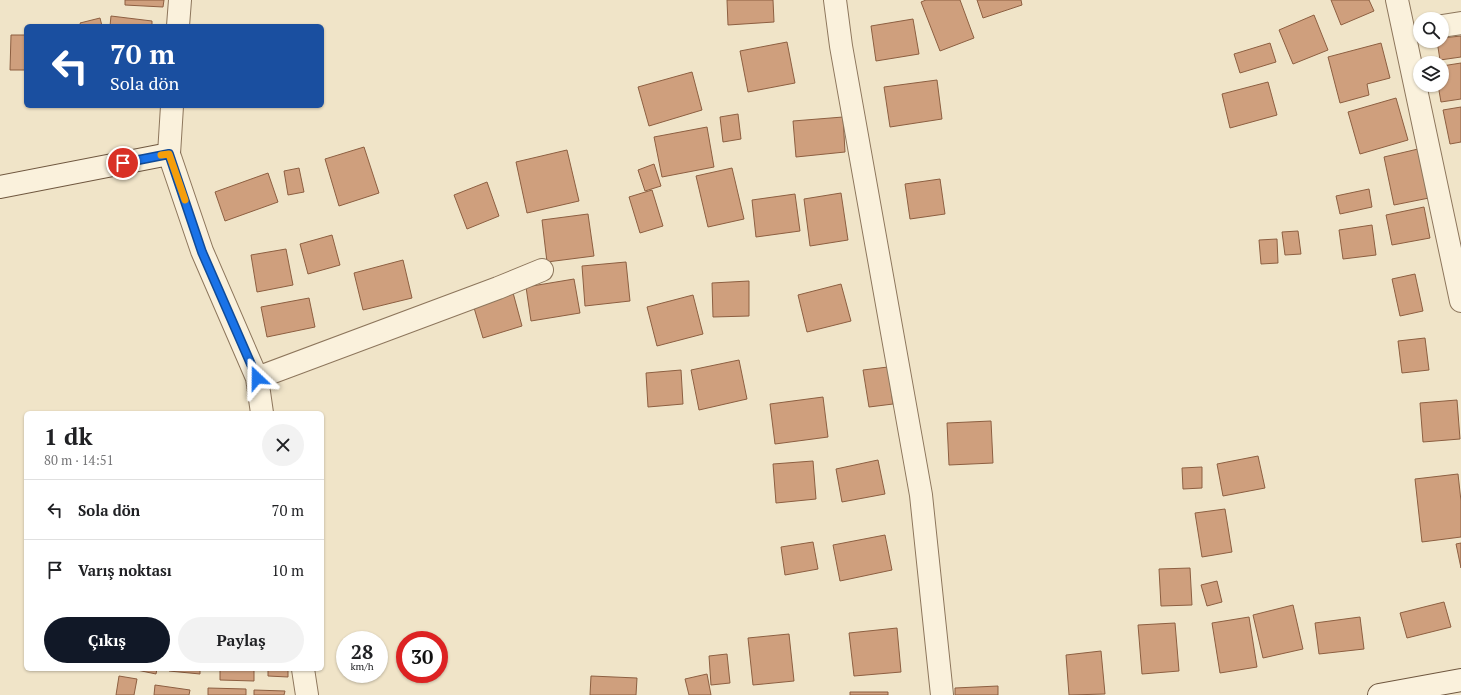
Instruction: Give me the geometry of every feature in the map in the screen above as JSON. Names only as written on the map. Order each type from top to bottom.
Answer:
[{"type":"street","points":[[178,24],[180,0]]},
{"type":"street","points":[[835,0],[840,46],[921,496],[942,695]]},
{"type":"street","points":[[1397,0],[1412,31],[1461,300]]},
{"type":"street","points":[[1449,25],[1461,24]]},
{"type":"street","points":[[172,108],[169,154],[202,252],[257,378],[262,411]]},
{"type":"street","points":[[0,187],[169,154]]},
{"type":"street","points":[[257,378],[498,288],[542,270]]},
{"type":"street","points":[[303,671],[307,695]]},
{"type":"street","points":[[1379,695],[1461,680]]},
{"type":"building","points":[[125,0],[164,0],[163,7],[125,5]]},
{"type":"building","points":[[727,0],[773,0],[774,22],[728,25]]},
{"type":"building","points":[[926,0],[960,0],[974,38],[940,51],[921,2]]},
{"type":"building","points":[[977,0],[1021,0],[1022,5],[983,18]]},
{"type":"building","points":[[1331,0],[1369,0],[1374,11],[1341,25]]},
{"type":"building","points":[[1314,15],[1328,50],[1293,64],[1279,30]]},
{"type":"building","points":[[111,16],[152,21],[152,24],[110,24]]},
{"type":"building","points":[[100,18],[102,24],[80,24]]},
{"type":"building","points":[[913,19],[919,54],[876,61],[871,26]]},
{"type":"building","points":[[11,35],[24,35],[24,70],[10,70]]},
{"type":"building","points":[[1461,36],[1461,57],[1449,59],[1449,56],[1439,56],[1438,48],[1449,48],[1449,37]]},
{"type":"building","points":[[787,42],[795,83],[748,92],[740,51]]},
{"type":"building","points":[[1270,43],[1276,62],[1240,73],[1234,54]]},
{"type":"building","points":[[1381,43],[1390,78],[1367,84],[1369,95],[1340,103],[1328,57]]},
{"type":"building","points":[[1461,63],[1461,99],[1441,102],[1439,92],[1449,92],[1449,65]]},
{"type":"building","points":[[692,72],[702,110],[649,126],[638,87]]},
{"type":"building","points":[[937,80],[942,119],[890,127],[884,87]]},
{"type":"building","points":[[1268,82],[1277,115],[1230,128],[1222,94]]},
{"type":"building","points":[[1396,98],[1408,140],[1360,154],[1348,112]]},
{"type":"building","points":[[1461,107],[1461,142],[1450,144],[1443,110]]},
{"type":"building","points":[[738,114],[741,139],[723,142],[720,117]]},
{"type":"building","points":[[843,117],[845,152],[796,157],[793,121]]},
{"type":"building","points":[[707,127],[714,167],[662,177],[654,137]]},
{"type":"building","points":[[364,147],[379,193],[339,206],[325,159]]},
{"type":"building","points":[[1418,149],[1429,198],[1394,205],[1384,157]]},
{"type":"building","points":[[567,150],[579,201],[527,213],[516,162]]},
{"type":"building","points":[[654,164],[661,186],[645,191],[638,170]]},
{"type":"building","points":[[299,168],[304,192],[288,195],[284,171]]},
{"type":"building","points":[[732,168],[744,219],[708,227],[696,176]]},
{"type":"building","points":[[268,173],[278,202],[225,221],[215,192]]},
{"type":"building","points":[[940,179],[945,214],[910,219],[905,184]]},
{"type":"building","points":[[487,182],[499,216],[467,229],[454,195]]},
{"type":"building","points":[[1369,189],[1372,207],[1340,214],[1336,196]]},
{"type":"building","points":[[652,190],[663,226],[640,233],[629,197]]},
{"type":"building","points":[[841,193],[848,240],[810,246],[804,199]]},
{"type":"building","points":[[795,194],[800,231],[756,237],[752,200]]},
{"type":"building","points":[[1424,207],[1430,238],[1392,245],[1386,215]]},
{"type":"building","points":[[588,214],[594,256],[547,262],[542,220]]},
{"type":"building","points":[[1372,225],[1376,255],[1343,259],[1339,230]]},
{"type":"building","points":[[1298,231],[1301,254],[1285,255],[1282,232]]},
{"type":"building","points":[[332,235],[340,265],[308,274],[300,244]]},
{"type":"building","points":[[1277,239],[1278,263],[1261,264],[1259,240]]},
{"type":"building","points":[[286,249],[293,285],[257,292],[251,255]]},
{"type":"building","points":[[403,260],[412,298],[363,310],[354,273]]},
{"type":"building","points":[[626,262],[630,301],[585,306],[582,266]]},
{"type":"building","points":[[1415,274],[1423,311],[1400,316],[1392,279]]},
{"type":"building","points":[[574,279],[580,313],[531,321],[526,287]]},
{"type":"building","points":[[749,281],[749,316],[713,317],[712,283]]},
{"type":"building","points":[[841,284],[851,321],[807,332],[798,295]]},
{"type":"building","points":[[512,289],[522,326],[483,338],[472,301]]},
{"type":"building","points":[[693,295],[703,334],[657,346],[647,307]]},
{"type":"building","points":[[309,298],[315,327],[267,337],[261,307]]},
{"type":"building","points":[[1425,338],[1429,370],[1402,373],[1398,341]]},
{"type":"building","points":[[739,360],[747,399],[699,410],[691,370]]},
{"type":"building","points":[[888,367],[893,404],[869,407],[863,370]]},
{"type":"building","points":[[681,370],[683,404],[648,407],[646,373]]},
{"type":"building","points":[[823,397],[828,437],[775,444],[770,404]]},
{"type":"building","points":[[1457,400],[1460,439],[1423,442],[1420,403]]},
{"type":"building","points":[[991,421],[993,463],[949,465],[947,423]]},
{"type":"building","points":[[1258,456],[1265,488],[1223,496],[1217,464]]},
{"type":"building","points":[[878,460],[885,494],[842,502],[836,469]]},
{"type":"building","points":[[813,461],[816,499],[776,503],[773,464]]},
{"type":"building","points":[[1202,467],[1202,488],[1183,489],[1182,468]]},
{"type":"building","points":[[1458,474],[1461,501],[1461,537],[1422,542],[1415,479]]},
{"type":"building","points":[[1225,509],[1232,552],[1202,557],[1195,513]]},
{"type":"building","points":[[885,535],[892,570],[840,581],[833,545]]},
{"type":"building","points":[[813,542],[818,569],[785,575],[781,547]]},
{"type":"building","points":[[1461,543],[1461,568],[1456,544]]},
{"type":"building","points":[[1190,568],[1192,605],[1161,606],[1159,569]]},
{"type":"building","points":[[1217,581],[1222,602],[1207,606],[1201,585]]},
{"type":"building","points":[[1444,602],[1451,627],[1407,638],[1400,613]]},
{"type":"building","points":[[1293,605],[1303,649],[1263,658],[1253,615]]},
{"type":"building","points":[[1249,617],[1257,667],[1220,673],[1212,623]]},
{"type":"building","points":[[1360,617],[1364,649],[1319,654],[1315,623]]},
{"type":"building","points":[[1175,623],[1179,671],[1142,674],[1138,625]]},
{"type":"building","points":[[897,628],[901,672],[854,676],[849,633]]},
{"type":"building","points":[[789,634],[794,681],[753,685],[748,638]]},
{"type":"building","points":[[1101,651],[1105,694],[1069,695],[1066,655]]},
{"type":"building","points":[[727,654],[730,683],[711,685],[709,656]]},
{"type":"building","points":[[142,671],[157,671],[156,674]]},
{"type":"building","points":[[169,671],[200,671],[200,674]]},
{"type":"building","points":[[220,671],[254,671],[254,681],[220,680]]},
{"type":"building","points":[[268,671],[288,671],[288,677],[268,676]]},
{"type":"building","points":[[707,674],[711,695],[689,695],[685,679]]},
{"type":"building","points":[[119,676],[137,679],[134,695],[116,695]]},
{"type":"building","points":[[591,676],[637,678],[636,695],[590,695]]},
{"type":"building","points":[[155,685],[190,690],[189,695],[154,695]]},
{"type":"building","points":[[998,686],[998,695],[955,695],[955,688]]},
{"type":"building","points":[[208,688],[246,689],[246,695],[208,695]]},
{"type":"building","points":[[254,690],[285,691],[284,695],[254,695]]},
{"type":"building","points":[[850,692],[888,692],[888,695],[850,695]]},
{"type":"slow traffic","points":[[161,155],[169,154],[185,200]]},
{"type":"route","points":[[123,163],[169,154],[202,252],[257,378]]}]
